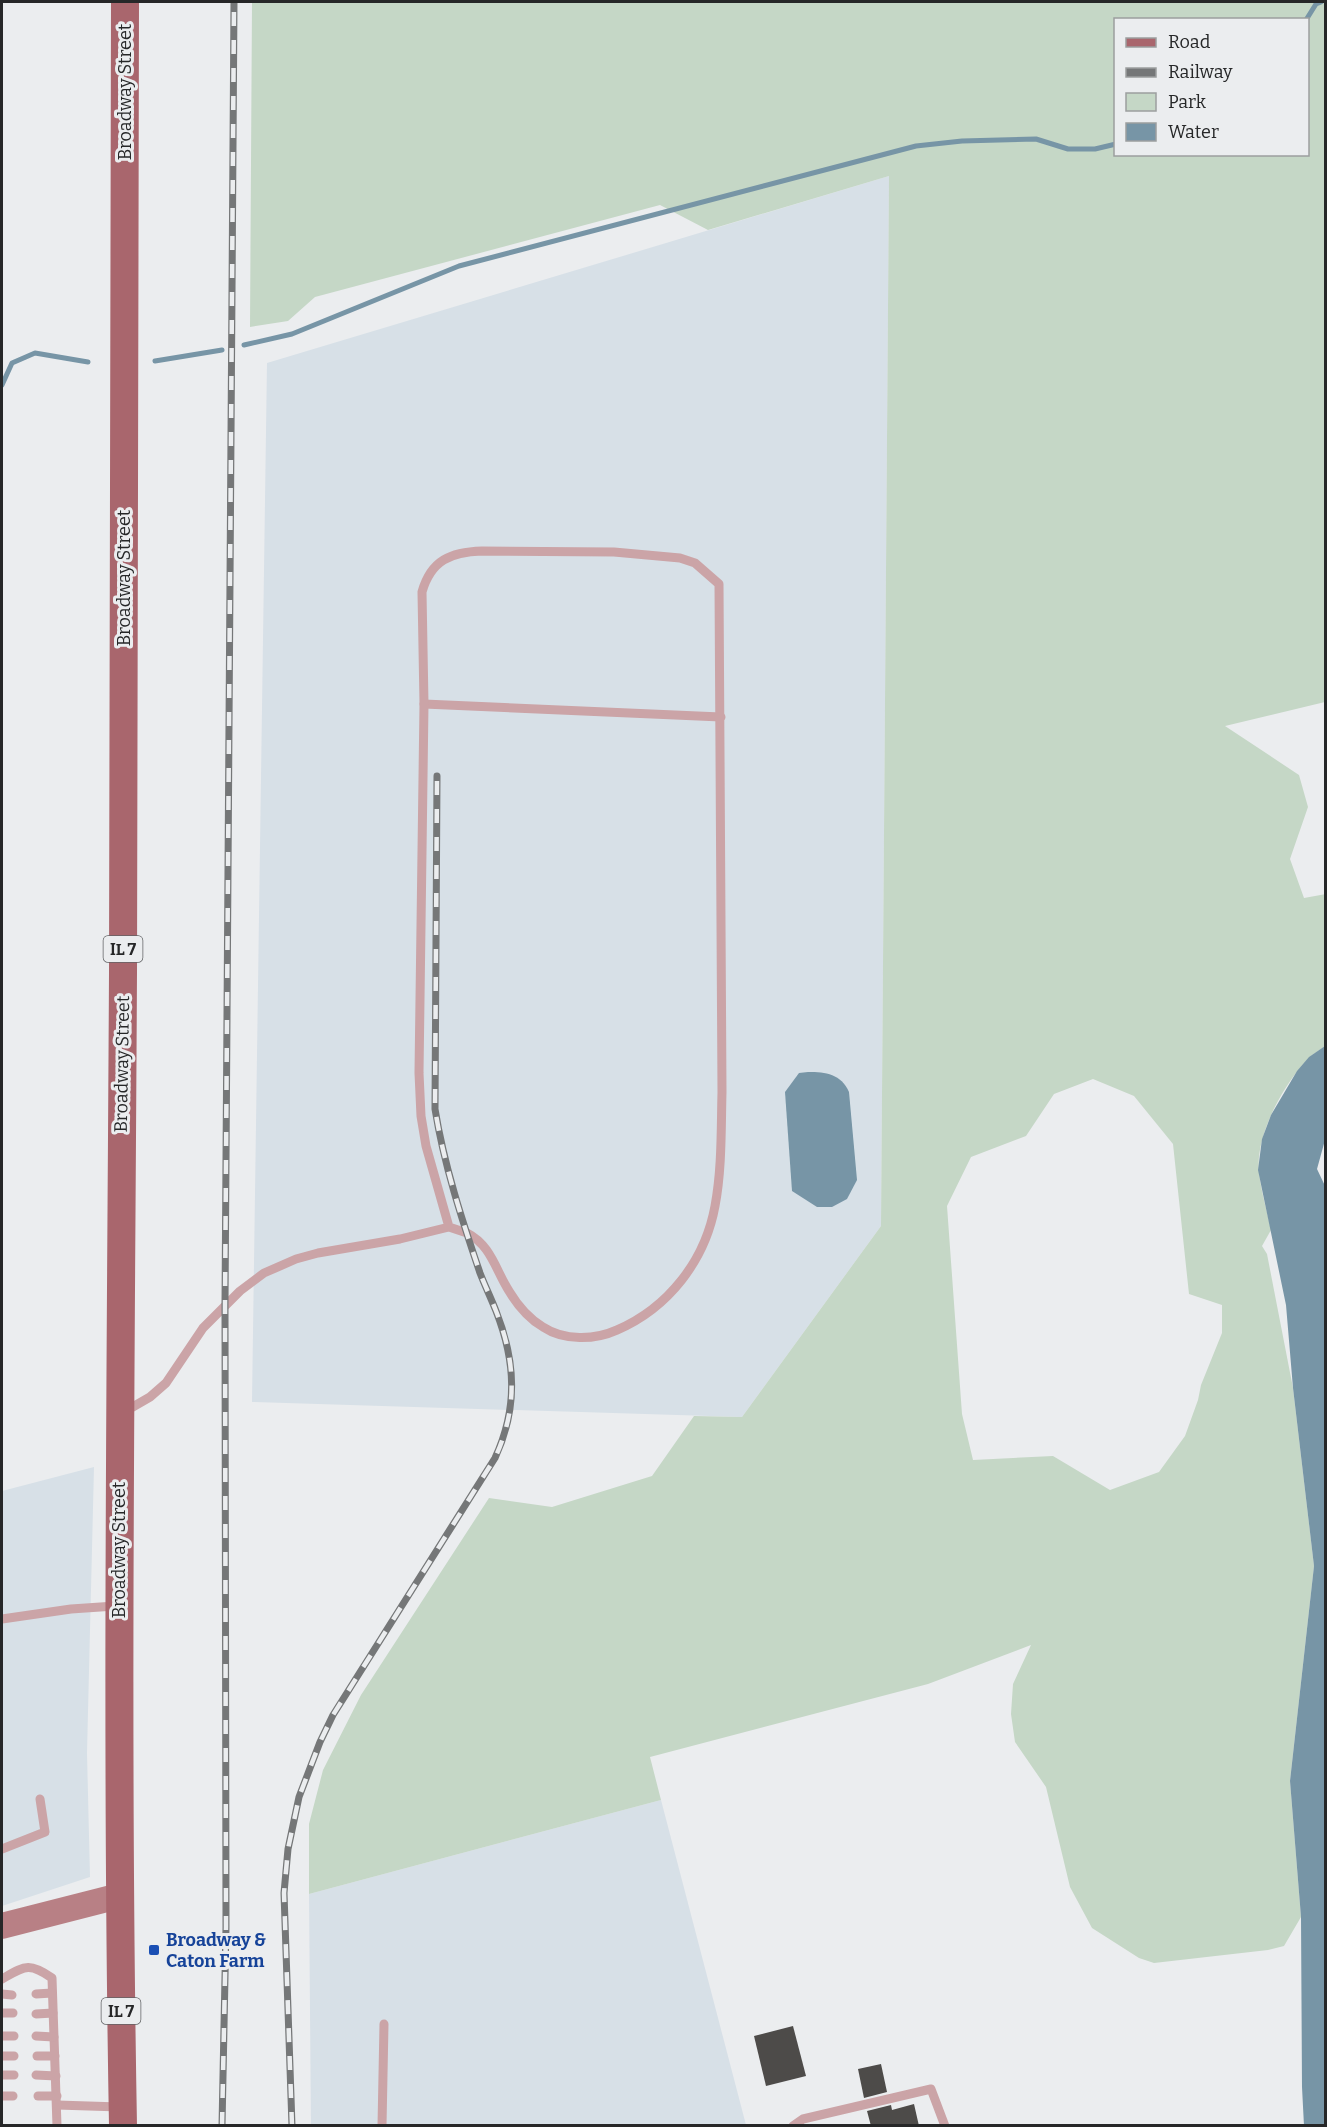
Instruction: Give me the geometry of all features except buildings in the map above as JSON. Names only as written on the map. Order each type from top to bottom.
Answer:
[{"type":"main road","name":"Broadway Street","points":[[123,2116],[119,1896],[119,1414],[123,970],[125,2]]},
{"type":"street","points":[[2,1926],[119,1896]]},
{"type":"lane","points":[[119,1414],[150,1397],[166,1383],[203,1328],[240,1291],[264,1273],[296,1259],[318,1253],[400,1239],[449,1227],[468,1234],[485,1248],[518,1306],[529,1318],[546,1329],[572,1337],[604,1336],[629,1325],[675,1290],[693,1264],[706,1236],[715,1207],[719,1164],[722,1068],[719,584],[695,563],[680,558],[614,552],[465,551],[433,567],[426,577],[422,592],[424,704],[418,1073],[426,1146],[449,1227]]},
{"type":"lane","points":[[424,704],[720,717]]},
{"type":"lane","points":[[2,1619],[71,1609],[119,1606]]},
{"type":"lane","points":[[2,1849],[45,1833],[40,1799]]},
{"type":"lane","points":[[2,1979],[22,1967],[36,1967],[52,1978],[57,2126]]},
{"type":"lane","points":[[36,1994],[52,1993]]},
{"type":"lane","points":[[2,1994],[12,1995]]},
{"type":"lane","points":[[2,2013],[13,2013]]},
{"type":"lane","points":[[36,2014],[53,2013]]},
{"type":"lane","points":[[382,2126],[384,2024]]},
{"type":"lane","points":[[2,2036],[14,2036]]},
{"type":"lane","points":[[36,2036],[54,2037]]},
{"type":"lane","points":[[2,2056],[14,2056]]},
{"type":"lane","points":[[37,2056],[55,2056]]},
{"type":"lane","points":[[2,2075],[14,2075]]},
{"type":"lane","points":[[36,2075],[56,2076]]},
{"type":"lane","points":[[794,2126],[803,2119],[931,2089],[945,2126]]},
{"type":"lane","points":[[2,2096],[13,2096]]},
{"type":"lane","points":[[38,2096],[123,2116]]},
{"type":"shaded area","points":[[889,176],[881,1226],[742,1417],[252,1402],[267,363]]},
{"type":"shaded area","points":[[94,1467],[87,1753],[90,1877],[2,1906],[2,1491]]},
{"type":"shaded area","points":[[661,1800],[746,2125],[311,2125],[309,1894]]},
{"type":"green space","points":[[252,2],[1325,2],[1325,702],[1225,726],[1299,775],[1308,807],[1290,859],[1304,898],[1326,894],[1325,1046],[1307,1060],[1280,1097],[1266,1127],[1259,1158],[1260,1179],[1271,1230],[1262,1246],[1267,1254],[1293,1388],[1314,1566],[1290,1781],[1301,1917],[1284,1946],[1268,1950],[1154,1963],[1139,1958],[1092,1928],[1070,1887],[1046,1787],[1015,1742],[1011,1714],[1013,1684],[1031,1645],[928,1684],[650,1757],[661,1800],[309,1894],[309,1824],[323,1770],[361,1695],[489,1498],[552,1507],[652,1476],[694,1416],[742,1417],[881,1226],[889,176],[708,230],[660,205],[315,297],[288,321],[250,327]],"holes":[[[1093,1079],[1134,1096],[1173,1144],[1189,1294],[1222,1305],[1222,1333],[1201,1385],[1185,1436],[1159,1472],[1110,1490],[1053,1456],[973,1460],[962,1414],[947,1206],[971,1157],[1026,1136],[1054,1094]]]},
{"type":"water","points":[[1325,1046],[1325,1140],[1317,1169],[1326,1188],[1326,2125],[1304,2126],[1301,1917],[1290,1781],[1314,1566],[1293,1388],[1286,1305],[1258,1170],[1262,1139],[1271,1115],[1297,1071],[1309,1057]]},
{"type":"water","points":[[799,1073],[832,1075],[842,1081],[849,1092],[857,1180],[847,1199],[832,1207],[817,1207],[792,1191],[785,1092]]},
{"type":"waterway","points":[[1307,18],[1316,4],[1321,2]]},
{"type":"waterway","points":[[244,345],[292,334],[459,266],[916,146],[962,141],[1036,139],[1068,149],[1095,149],[1114,144]]},
{"type":"waterway","points":[[155,361],[222,350]]},
{"type":"waterway","points":[[2,385],[12,363],[35,353],[88,362]]},
{"type":"railway","points":[[222,2126],[226,1927],[225,1305],[234,2]]},
{"type":"railway","points":[[292,2126],[284,1893],[288,1849],[299,1797],[333,1715],[495,1458],[508,1421],[511,1403],[512,1385],[508,1348],[460,1213],[448,1172],[435,1109],[437,776]]},
{"type":"place","name":"Broadway & Caton Farm","points":[[154,1950]]}]
